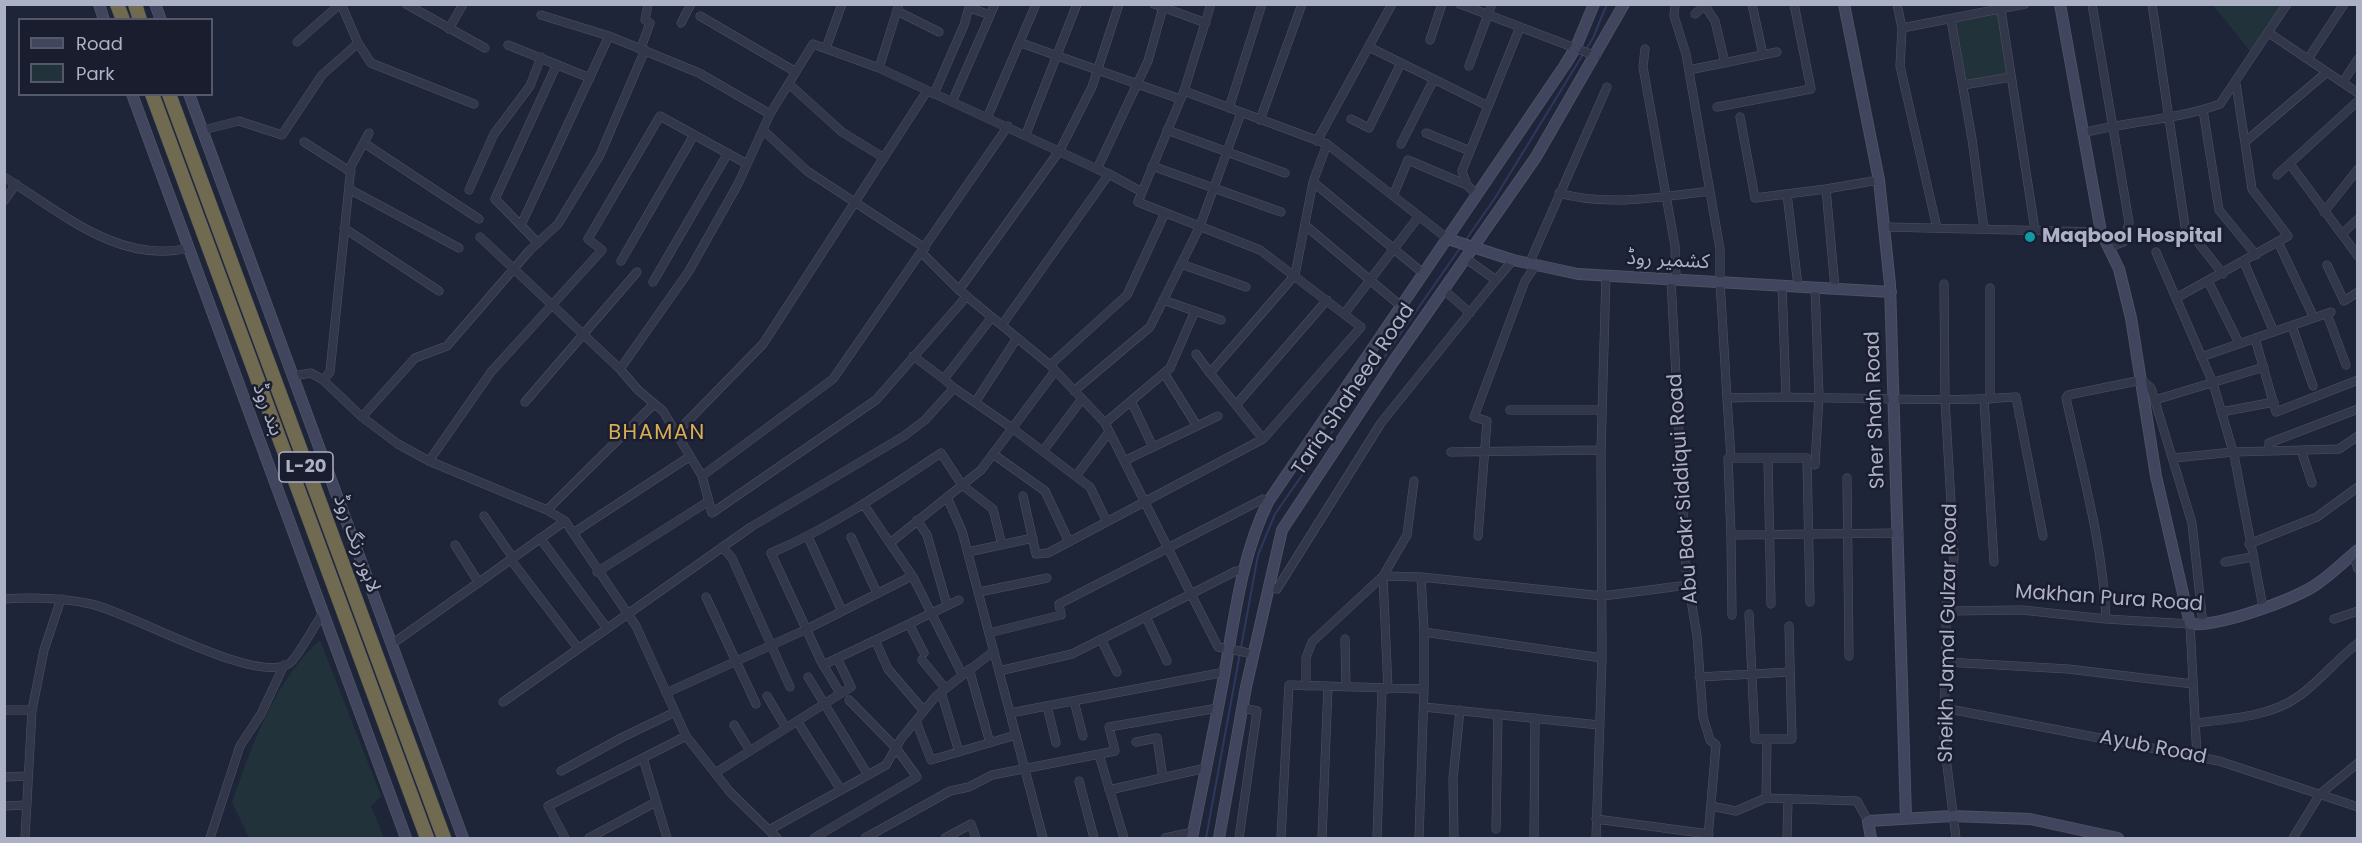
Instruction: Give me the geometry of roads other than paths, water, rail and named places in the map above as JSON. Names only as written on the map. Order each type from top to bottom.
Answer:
[{"type":"highway","name":"لاہور رنگ روڈ","points":[[153,96],[427,838]]},
{"type":"highway","name":"لاہور رنگ روڈ","points":[[170,96],[444,838]]},
{"type":"main road","name":"Tariq Shaheed Road","points":[[1219,838],[1243,708],[1250,653],[1277,543],[1289,517],[1444,290],[1468,251],[1536,157],[1587,52],[1594,4]]},
{"type":"main road","name":"Tariq Shaheed Road","points":[[1192,835],[1224,672],[1231,650],[1243,571],[1252,536],[1268,502],[1477,195],[1624,4]]},
{"type":"main road","name":"Sher Shah Road","points":[[1844,4],[1879,180],[1891,292],[1906,818]]},
{"type":"main road","points":[[2060,4],[2101,232],[2119,269],[2131,318],[2156,476],[2190,624]]},
{"type":"main road","name":"بند روڈ","points":[[133,96],[406,838]]},
{"type":"main road","name":"بند روڈ","points":[[190,96],[463,838]]},
{"type":"main road","name":"کشمیر روڈ","points":[[1448,239],[1468,251],[1578,274],[1891,292]]},
{"type":"main road","name":"Makhan Pura Road","points":[[2190,624],[2203,625],[2230,621],[2311,587],[2355,552]]},
{"type":"main road","points":[[1870,838],[1868,821],[1952,816],[2030,819],[2118,838]]},
{"type":"street","points":[[297,42],[340,4],[358,43],[371,63],[474,104]]},
{"type":"street","points":[[406,4],[485,48]]},
{"type":"street","points":[[449,29],[463,4]]},
{"type":"street","points":[[362,417],[415,358],[447,346],[513,269],[558,224],[600,155],[643,49],[650,23],[645,20],[648,4]]},
{"type":"street","points":[[681,23],[691,4]]},
{"type":"street","points":[[826,48],[842,4]]},
{"type":"street","points":[[952,102],[995,4]]},
{"type":"street","points":[[987,117],[1036,4]]},
{"type":"street","points":[[1026,134],[1077,4]]},
{"type":"street","points":[[959,290],[1060,150],[1098,69],[1119,4]]},
{"type":"street","points":[[1154,4],[1206,23]]},
{"type":"street","points":[[1023,496],[1036,554],[1048,553],[1263,439],[1361,327],[1260,250],[1138,202],[1184,91],[1211,4]]},
{"type":"street","points":[[1229,108],[1262,4]]},
{"type":"street","points":[[1260,120],[1302,4]]},
{"type":"street","points":[[1317,141],[1392,4]]},
{"type":"street","points":[[1430,40],[1442,4]]},
{"type":"street","points":[[1460,4],[1587,52]]},
{"type":"street","points":[[1469,66],[1492,4]]},
{"type":"street","points":[[1675,4],[1674,16],[1689,70],[1720,249],[1731,458]]},
{"type":"street","points":[[1752,4],[1762,55]]},
{"type":"street","points":[[1717,107],[1811,89],[1794,4]]},
{"type":"street","points":[[1897,4],[1902,28],[1900,66],[1937,228]]},
{"type":"street","points":[[1902,28],[2025,4]]},
{"type":"street","points":[[2092,4],[2129,222],[2124,242],[2109,247]]},
{"type":"street","points":[[2083,133],[2113,125],[2203,110],[2220,104],[2236,84],[2287,4]]},
{"type":"street","points":[[2308,59],[2344,4]]},
{"type":"street","points":[[1695,14],[1706,5],[1714,21],[1725,63]]},
{"type":"street","points":[[2153,5],[2185,226],[2223,274]]},
{"type":"street","points":[[675,434],[763,344],[884,158],[930,93],[970,6],[990,15]]},
{"type":"street","points":[[1097,169],[1148,61],[1163,6]]},
{"type":"street","points":[[879,68],[898,8],[939,32]]},
{"type":"street","points":[[2001,10],[2035,230]]},
{"type":"street","points":[[541,15],[609,36],[699,73],[770,114]]},
{"type":"street","points":[[700,16],[796,72]]},
{"type":"street","points":[[1951,20],[1984,229]]},
{"type":"street","points":[[1467,185],[1462,171],[1520,27]]},
{"type":"street","points":[[2269,33],[2358,93]]},
{"type":"street","points":[[521,225],[609,36]]},
{"type":"street","points":[[203,130],[239,121],[282,135],[322,75],[358,43]]},
{"type":"street","points":[[1021,43],[1180,99]]},
{"type":"street","points":[[620,369],[689,271],[747,164],[770,114],[813,44],[879,68],[930,93],[1026,134],[1142,192]]},
{"type":"street","points":[[508,45],[590,78]]},
{"type":"street","points":[[1369,47],[1488,106]]},
{"type":"street","name":"Abu Bakr Siddiqui Road","points":[[1645,49],[1643,67],[1675,246],[1674,279],[1688,585],[1696,636],[1703,717],[1710,741],[1716,745],[1708,836]]},
{"type":"street","points":[[1689,70],[1778,52]]},
{"type":"street","points":[[469,190],[494,134],[530,86],[540,57]]},
{"type":"street","points":[[2343,82],[2358,59]]},
{"type":"street","points":[[1351,119],[1369,128],[1401,63]]},
{"type":"street","points":[[538,243],[495,199],[557,64]]},
{"type":"street","points":[[2245,142],[2327,72]]},
{"type":"street","points":[[1963,85],[2011,77]]},
{"type":"street","points":[[1401,144],[1434,79]]},
{"type":"street","points":[[789,84],[842,132],[884,158]]},
{"type":"street","points":[[2176,298],[2288,236],[2252,189],[2236,84]]},
{"type":"street","points":[[1478,536],[1487,421],[1474,417],[1559,193],[1607,87]]},
{"type":"street","points":[[1184,91],[1327,144],[1448,239]]},
{"type":"street","points":[[2277,175],[2358,101]]},
{"type":"street","points":[[2203,110],[2219,210],[2256,255]]},
{"type":"street","points":[[1074,391],[1150,327],[1200,226],[1241,113]]},
{"type":"street","points":[[429,461],[491,372],[602,250],[588,239],[660,116],[747,164]]},
{"type":"street","points":[[1740,117],[1755,198],[1879,180]]},
{"type":"street","points":[[702,476],[833,379],[1008,126]]},
{"type":"street","points":[[763,130],[807,171],[923,250],[959,290],[1052,368],[1105,423],[1218,647],[1250,653]]},
{"type":"street","points":[[1167,130],[1285,173]]},
{"type":"street","points":[[323,380],[330,372],[351,172],[369,133]]},
{"type":"street","points":[[1426,133],[1470,150]]},
{"type":"street","points":[[621,261],[694,135]]},
{"type":"street","points":[[304,142],[351,172]]},
{"type":"street","points":[[364,143],[479,219]]},
{"type":"street","points":[[1210,373],[1295,275],[1313,182],[1327,144]]},
{"type":"street","points":[[653,282],[728,153]]},
{"type":"street","points":[[1393,196],[1408,160],[1467,185],[1477,195]]},
{"type":"street","points":[[2290,164],[2358,256]]},
{"type":"street","points":[[1152,166],[1281,212]]},
{"type":"street","points":[[2324,212],[2358,170]]},
{"type":"street","points":[[1002,325],[1109,174]]},
{"type":"street","points":[[4,177],[63,216],[97,235],[145,248],[176,251],[189,248]]},
{"type":"street","points":[[1313,182],[1424,274]]},
{"type":"street","points":[[4,201],[16,184]]},
{"type":"street","points":[[349,189],[459,248]]},
{"type":"street","points":[[1826,189],[1835,288]]},
{"type":"street","points":[[1559,193],[1578,199],[1613,200],[1710,191]]},
{"type":"street","points":[[1786,194],[1797,286]]},
{"type":"street","points":[[890,543],[981,470],[1052,368],[1127,295],[1165,213]]},
{"type":"street","points":[[1344,314],[1419,216]]},
{"type":"street","points":[[2342,234],[2358,219]]},
{"type":"street","points":[[1305,225],[1402,308]]},
{"type":"street","points":[[1885,227],[2101,232]]},
{"type":"street","points":[[344,228],[439,291]]},
{"type":"street","points":[[480,237],[620,369],[638,390],[663,411],[702,476],[712,513],[876,400],[967,296]]},
{"type":"street","points":[[2278,242],[2314,318]]},
{"type":"street","points":[[1468,251],[1496,280]]},
{"type":"street","points":[[2156,252],[2213,383],[2222,412],[2233,452],[2263,607]]},
{"type":"street","points":[[1268,586],[1277,590],[1381,423],[1513,260]]},
{"type":"street","points":[[2244,262],[2274,332]]},
{"type":"street","points":[[1181,264],[1246,287]]},
{"type":"street","points":[[2326,265],[2344,301],[2358,292]]},
{"type":"street","points":[[525,402],[637,272]]},
{"type":"street","points":[[1596,838],[1604,596],[1601,450],[1606,276]]},
{"type":"street","points":[[2208,281],[2239,343]]},
{"type":"street","name":"Sheikh Jamal Gulzar Road","points":[[1944,284],[1945,400],[1954,555],[1953,576],[1947,576],[1944,741],[1956,838]]},
{"type":"street","points":[[1782,285],[1786,396]]},
{"type":"street","points":[[1815,287],[1819,396],[1815,465]]},
{"type":"street","points":[[1990,288],[1987,399],[1994,562]]},
{"type":"street","points":[[1444,290],[1470,313]]},
{"type":"street","points":[[1163,300],[1221,320]]},
{"type":"street","points":[[1236,405],[1327,300]]},
{"type":"street","points":[[1105,423],[1170,368],[1196,311]]},
{"type":"street","points":[[2201,357],[2329,313],[2346,365]]},
{"type":"street","points":[[944,379],[992,317]]},
{"type":"street","points":[[2292,326],[2313,386]]},
{"type":"street","points":[[976,401],[1017,338]]},
{"type":"street","points":[[2255,338],[2276,412],[2358,380]]},
{"type":"street","points":[[1196,354],[1263,439]]},
{"type":"street","points":[[914,356],[1090,487],[1107,522]]},
{"type":"street","points":[[2155,400],[2264,367]]},
{"type":"street","points":[[293,376],[311,373],[323,380],[362,417],[398,444],[429,461],[547,510],[565,521],[626,613],[655,663],[686,736],[715,773],[777,838]]},
{"type":"street","points":[[1164,373],[1197,426]]},
{"type":"street","points":[[2106,619],[2100,547],[2066,398],[2068,394],[2142,380],[2151,388],[2192,523],[2203,625]]},
{"type":"street","points":[[504,702],[606,627],[722,547],[904,436],[925,420],[954,388]]},
{"type":"street","points":[[1727,398],[1819,396],[1893,401],[2018,399],[2043,536]]},
{"type":"street","points":[[1043,451],[1082,399]]},
{"type":"street","points":[[1131,401],[1153,447]]},
{"type":"street","points":[[2222,412],[2274,402]]},
{"type":"street","points":[[547,510],[654,404]]},
{"type":"street","points":[[2269,451],[2269,443],[2358,409]]},
{"type":"street","points":[[1510,410],[1602,410]]},
{"type":"street","points":[[1124,461],[1218,416]]},
{"type":"street","points":[[1076,476],[1109,432]]},
{"type":"street","points":[[2174,458],[2233,452],[2339,449],[2358,436]]},
{"type":"street","points":[[1451,452],[1601,450]]},
{"type":"street","points":[[2301,450],[2312,483]]},
{"type":"street","points":[[840,693],[823,665],[771,553],[808,537],[864,505],[941,453],[962,485],[993,509],[1002,545]]},
{"type":"street","points":[[993,454],[1045,491],[1068,542]]},
{"type":"street","points":[[573,533],[689,457]]},
{"type":"street","points":[[1732,615],[1728,458],[1807,458],[1809,602]]},
{"type":"street","points":[[1768,458],[1771,604]]},
{"type":"street","points":[[1847,478],[1848,656]]},
{"type":"street","points":[[1306,686],[1306,658],[1312,642],[1383,576],[1407,535],[1414,481]]},
{"type":"street","points":[[2250,544],[2317,517],[2358,488]]},
{"type":"street","points":[[947,497],[962,531],[968,552],[1043,838]]},
{"type":"street","points":[[989,633],[1061,615],[1059,604],[1263,499],[1268,502]]},
{"type":"street","points":[[597,572],[709,501]]},
{"type":"street","points":[[864,505],[912,576],[931,614],[965,671],[990,742]]},
{"type":"street","points":[[484,516],[512,559],[578,648]]},
{"type":"street","points":[[917,520],[927,535],[947,605]]},
{"type":"street","points":[[392,644],[565,521]]},
{"type":"street","points":[[1731,535],[1899,534]]},
{"type":"street","points":[[808,537],[842,611]]},
{"type":"street","points":[[851,537],[877,593]]},
{"type":"street","points":[[540,538],[606,627]]},
{"type":"street","points":[[968,552],[1033,538]]},
{"type":"street","points":[[455,545],[479,583]]},
{"type":"street","points":[[722,547],[732,558],[790,687]]},
{"type":"street","points":[[2355,552],[2358,568]]},
{"type":"street","points":[[2225,562],[2253,557]]},
{"type":"street","points":[[999,671],[1072,654],[1236,571],[1243,571]]},
{"type":"street","points":[[666,693],[807,629],[912,576]]},
{"type":"street","points":[[1383,576],[1422,577],[1604,596],[1688,585]]},
{"type":"street","points":[[1377,838],[1385,689],[1383,576]]},
{"type":"street","points":[[1419,838],[1424,707],[1422,577]]},
{"type":"street","points":[[979,592],[1047,578]]},
{"type":"street","points":[[706,597],[756,704]]},
{"type":"street","points":[[4,599],[61,599],[94,604],[236,662],[274,669],[290,663],[323,614]]},
{"type":"street","points":[[25,838],[32,710],[44,650],[61,599]]},
{"type":"street","points":[[823,665],[959,600]]},
{"type":"street","name":"Makhan Pura Road","points":[[1947,611],[2022,610],[2106,619],[2190,624]]},
{"type":"street","points":[[2334,619],[2358,611]]},
{"type":"street","points":[[1749,614],[1755,739],[1792,739],[1789,626]]},
{"type":"street","points":[[1146,617],[1167,661]]},
{"type":"street","points":[[909,624],[923,657],[943,690],[959,752]]},
{"type":"street","points":[[2190,624],[2197,757]]},
{"type":"street","points":[[1424,632],[1602,658]]},
{"type":"street","points":[[1101,639],[1117,672]]},
{"type":"street","points":[[1345,639],[1346,687]]},
{"type":"street","points":[[875,640],[888,669],[924,711]]},
{"type":"street","points":[[2195,723],[2241,718],[2297,698],[2358,643]]},
{"type":"street","points":[[769,830],[886,765],[916,721],[943,690],[994,651]]},
{"type":"street","points":[[715,773],[851,687],[837,658]]},
{"type":"street","points":[[1946,662],[2068,669],[2193,684]]},
{"type":"street","points":[[210,838],[240,746],[261,714],[284,665]]},
{"type":"street","points":[[1010,713],[1224,672]]},
{"type":"street","points":[[1699,677],[1790,672]]},
{"type":"street","points":[[808,676],[868,775]]},
{"type":"street","points":[[1281,838],[1289,685],[1424,689]]},
{"type":"street","points":[[1322,838],[1328,687]]},
{"type":"street","points":[[767,696],[786,728]]},
{"type":"street","points":[[814,838],[917,777],[896,748],[849,699]]},
{"type":"street","points":[[1074,701],[1083,736]]},
{"type":"street","points":[[1047,706],[1056,743]]},
{"type":"street","points":[[1424,707],[1599,725]]},
{"type":"street","points":[[865,838],[950,791],[969,787],[992,775],[1115,751],[1109,728],[1218,708]]},
{"type":"street","points":[[1239,838],[1257,711],[1243,708]]},
{"type":"street","name":"Ayub Road","points":[[1944,708],[2219,761],[2358,807]]},
{"type":"street","points":[[4,710],[32,710]]},
{"type":"street","points":[[1454,838],[1453,778],[1460,710]]},
{"type":"street","points":[[561,771],[675,712]]},
{"type":"street","points":[[1496,829],[1498,714]]},
{"type":"street","points":[[1534,838],[1535,718]]},
{"type":"street","points":[[797,721],[841,790]]},
{"type":"street","points":[[916,721],[932,760],[1016,735]]},
{"type":"street","points":[[734,725],[750,751]]},
{"type":"street","points":[[565,838],[548,806],[686,736]]},
{"type":"street","points":[[1136,742],[1157,738],[1163,778]]},
{"type":"street","points":[[1766,798],[1767,739]]},
{"type":"street","points":[[1099,755],[1124,838]]},
{"type":"street","points":[[643,758],[667,838]]},
{"type":"street","points":[[2293,838],[2320,794],[2358,763]]},
{"type":"street","points":[[1109,790],[1206,768]]},
{"type":"street","points":[[4,777],[28,776]]},
{"type":"street","points":[[1078,781],[1095,838]]},
{"type":"street","points":[[1711,806],[1736,811],[1766,798],[1857,801],[1868,821]]},
{"type":"street","points":[[1787,838],[1788,800]]},
{"type":"street","points":[[589,838],[656,802]]},
{"type":"street","points":[[4,806],[27,805]]},
{"type":"street","points":[[1596,819],[1708,836]]},
{"type":"street","points":[[945,838],[971,824],[976,838]]},
{"type":"street","points":[[1165,838],[1192,835]]},
{"type":"waterway","points":[[1465,241],[1495,198],[1593,38],[1607,4]]},
{"type":"waterway","points":[[1206,838],[1258,555],[1275,514],[1460,248]]},
{"type":"place","name":"Maqbool Hospital","points":[[2030,237]]},
{"type":"district","name":"BHAMAN","points":[[657,434]]}]
